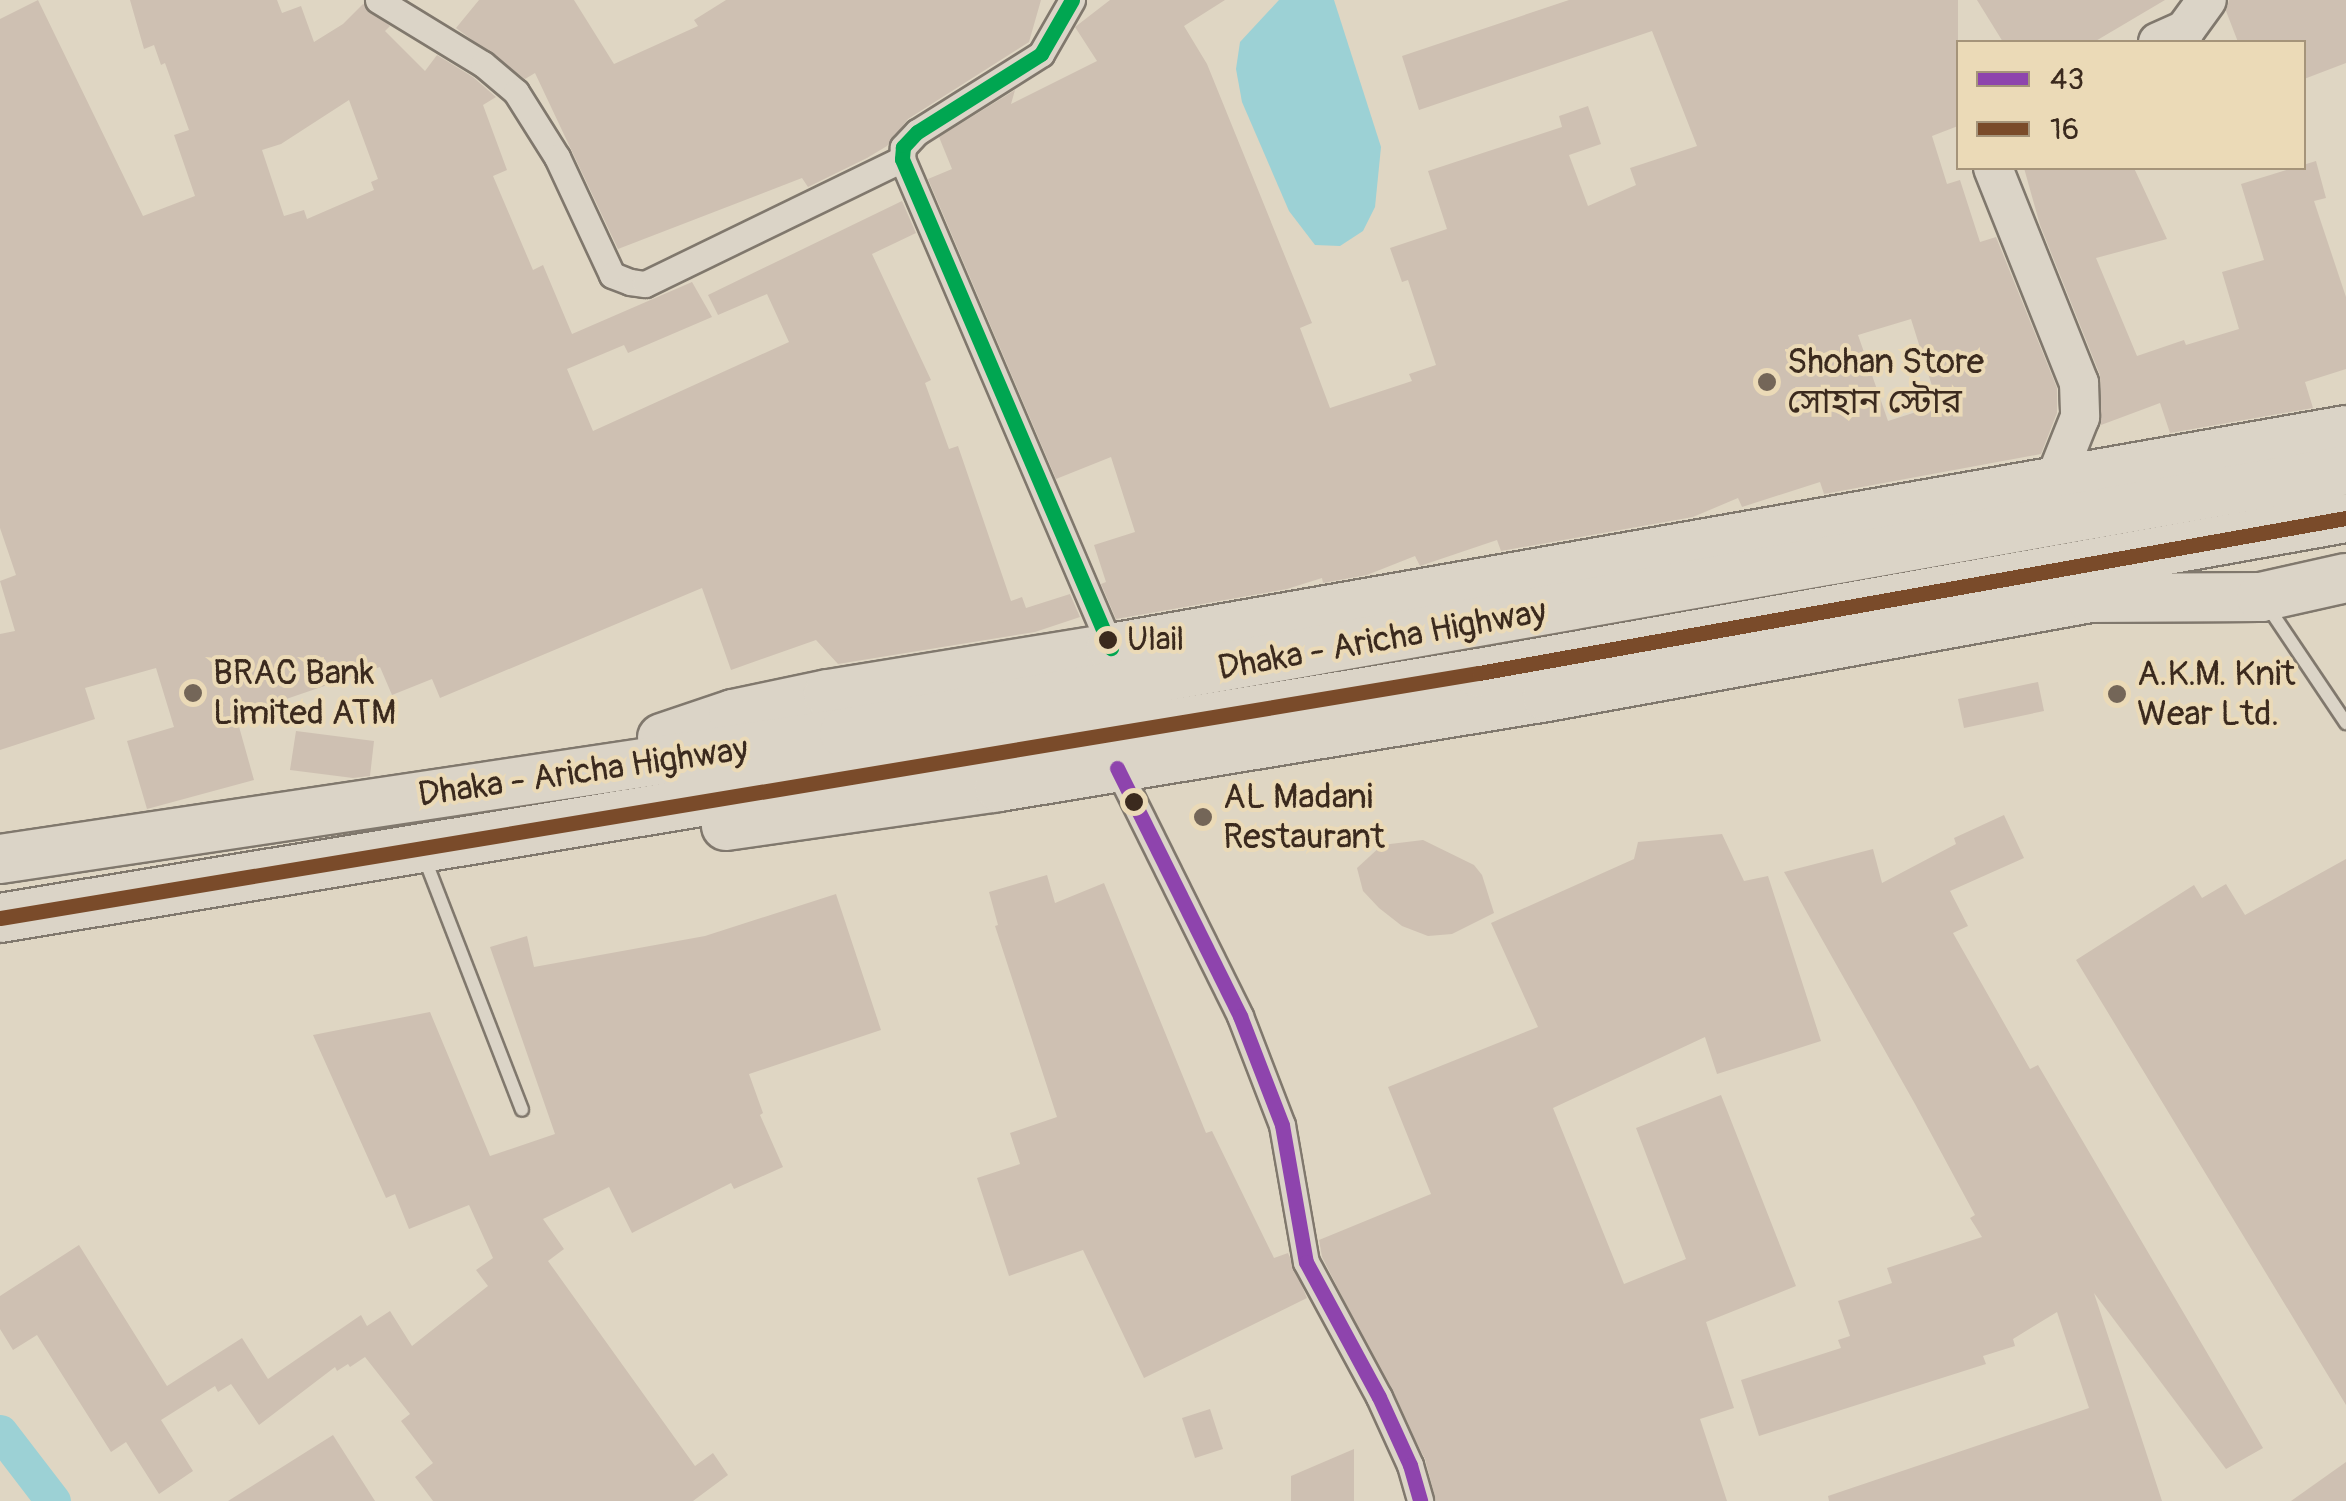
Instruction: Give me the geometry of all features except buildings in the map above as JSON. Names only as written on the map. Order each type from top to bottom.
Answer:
[{"type":"highway","points":[[559,799],[733,714],[828,694],[1111,648],[2346,430]]},
{"type":"highway","name":"Dhaka - Aricha Highway","points":[[0,918],[420,846],[559,799],[863,730],[2346,470]]},
{"type":"highway","name":"Dhaka - Aricha Highway","points":[[0,859],[559,799],[1478,673],[2346,518]]},
{"type":"highway","points":[[559,799],[690,830],[1117,768],[1547,696],[2090,598],[2260,597],[2346,578]]},
{"type":"street","points":[[378,0],[484,64],[516,92],[556,156],[612,275],[630,282],[645,284],[902,159]]},
{"type":"street","points":[[1072,0],[1041,54],[917,132],[903,147],[902,159],[1111,648]]},
{"type":"street","points":[[2162,40],[2185,30],[2207,0]]},
{"type":"street","points":[[1994,170],[2079,383],[2080,417],[2054,482]]},
{"type":"street","points":[[1117,768],[1240,1016],[1282,1125],[1306,1262],[1378,1397],[1410,1465],[1420,1501]]},
{"type":"lane","points":[[2260,597],[2346,723]]},
{"type":"lane","points":[[420,846],[522,1110]]},
{"type":"water","points":[[1279,0],[1334,0],[1381,147],[1375,207],[1363,231],[1340,246],[1315,245],[1289,211],[1242,102],[1236,69],[1240,42]]},
{"type":"waterway","points":[[0,1432],[53,1501]]},
{"type":"transit line","points":[[1072,0],[1041,54],[917,132],[903,147],[902,159],[1111,648]]},
{"type":"transit line","name":"16","points":[[0,918],[1479,673],[2346,518]]},
{"type":"transit line","name":"43","points":[[1117,768],[1240,1016],[1282,1125],[1306,1262],[1379,1397],[1410,1465],[1420,1501]]},
{"type":"place","name":"Shohan Store সোহান স্টোর","points":[[1767,382]]},
{"type":"place","name":"Ulail","points":[[1108,640]]},
{"type":"place","name":"BRAC Bank Limited ATM","points":[[193,693]]},
{"type":"place","name":"A.K.M. Knit Wear Ltd.","points":[[2117,694]]},
{"type":"place","name":"AL Madani Restaurant","points":[[1203,817]]}]
